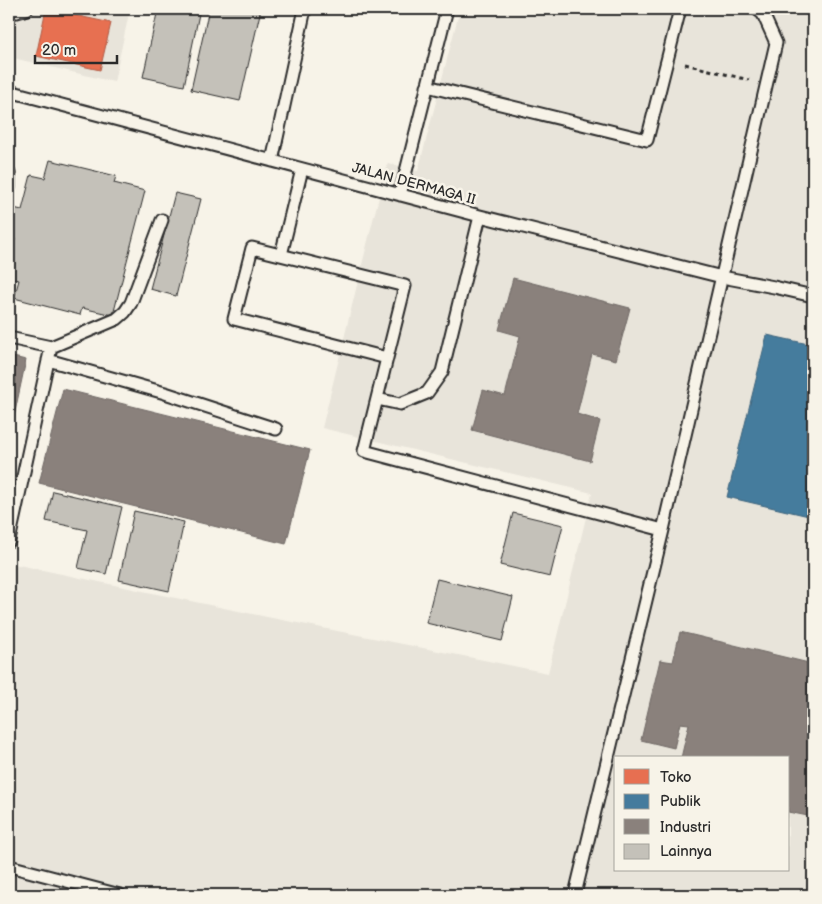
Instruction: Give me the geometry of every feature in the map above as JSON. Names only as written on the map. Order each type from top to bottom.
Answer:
[{"type":"lane","points":[[9,12],[26,9]]},
{"type":"lane","points":[[272,161],[305,9]]},
{"type":"lane","points":[[400,195],[447,9]]},
{"type":"lane","points":[[428,86],[647,140],[680,9]]},
{"type":"lane","points":[[577,895],[576,890],[584,853],[663,530],[776,43],[763,14],[757,9]]},
{"type":"lane","name":"JALAN DERMAGA II","points":[[9,91],[480,216],[722,277],[813,296]]},
{"type":"lane","points":[[281,255],[302,169]]},
{"type":"lane","points":[[9,173],[9,188]]},
{"type":"lane","points":[[377,399],[400,404],[427,393],[442,372],[480,216]]},
{"type":"lane","points":[[9,338],[51,347],[117,318],[125,312],[131,303],[162,220]]},
{"type":"lane","points":[[387,358],[234,320],[252,248],[405,286],[364,451],[663,530]]},
{"type":"lane","points":[[9,542],[51,347]]},
{"type":"lane","points":[[48,360],[164,392],[276,429]]},
{"type":"lane","points":[[9,866],[120,895]]},
{"type":"path","points":[[667,60],[767,85]]},
{"type":"shaded area","points":[[9,9],[130,9],[114,82],[9,57]]},
{"type":"shaded area","points":[[460,9],[813,9],[813,895],[9,895],[9,861],[17,835],[9,833],[9,563],[548,673],[592,493],[322,428],[388,163],[418,171]]},
{"type":"building: Toko","points":[[46,9],[111,23],[100,70],[36,56]]},
{"type":"building: Publik","points":[[767,335],[813,345],[813,517],[727,497]]},
{"type":"building: Industri","points":[[513,278],[630,308],[616,360],[592,354],[577,414],[600,421],[590,461],[472,430],[483,390],[505,396],[520,336],[499,330]]},
{"type":"building: Industri","points":[[9,356],[26,360],[9,440]]},
{"type":"building: Industri","points":[[63,389],[310,450],[286,544],[39,483]]},
{"type":"building: Industri","points":[[680,632],[813,664],[813,817],[790,812],[790,756],[681,756],[689,724],[680,723],[674,748],[641,740],[660,660],[673,662]]},
{"type":"building: Lainnya","points":[[158,9],[200,9],[184,86],[143,77]]},
{"type":"building: Lainnya","points":[[209,9],[261,9],[240,101],[191,90]]},
{"type":"building: Lainnya","points":[[50,160],[116,176],[114,183],[145,191],[113,315],[82,308],[80,315],[14,298],[19,280],[9,278],[9,264],[15,239],[9,238],[9,207],[22,210],[31,175],[45,178]]},
{"type":"building: Lainnya","points":[[175,193],[201,199],[176,296],[150,289]]},
{"type":"building: Lainnya","points":[[53,491],[122,507],[106,574],[78,568],[87,530],[46,521]]},
{"type":"building: Lainnya","points":[[134,511],[184,522],[169,591],[119,580]]},
{"type":"building: Lainnya","points":[[513,513],[563,525],[550,577],[500,565]]},
{"type":"building: Lainnya","points":[[437,579],[513,597],[502,641],[426,623]]}]
